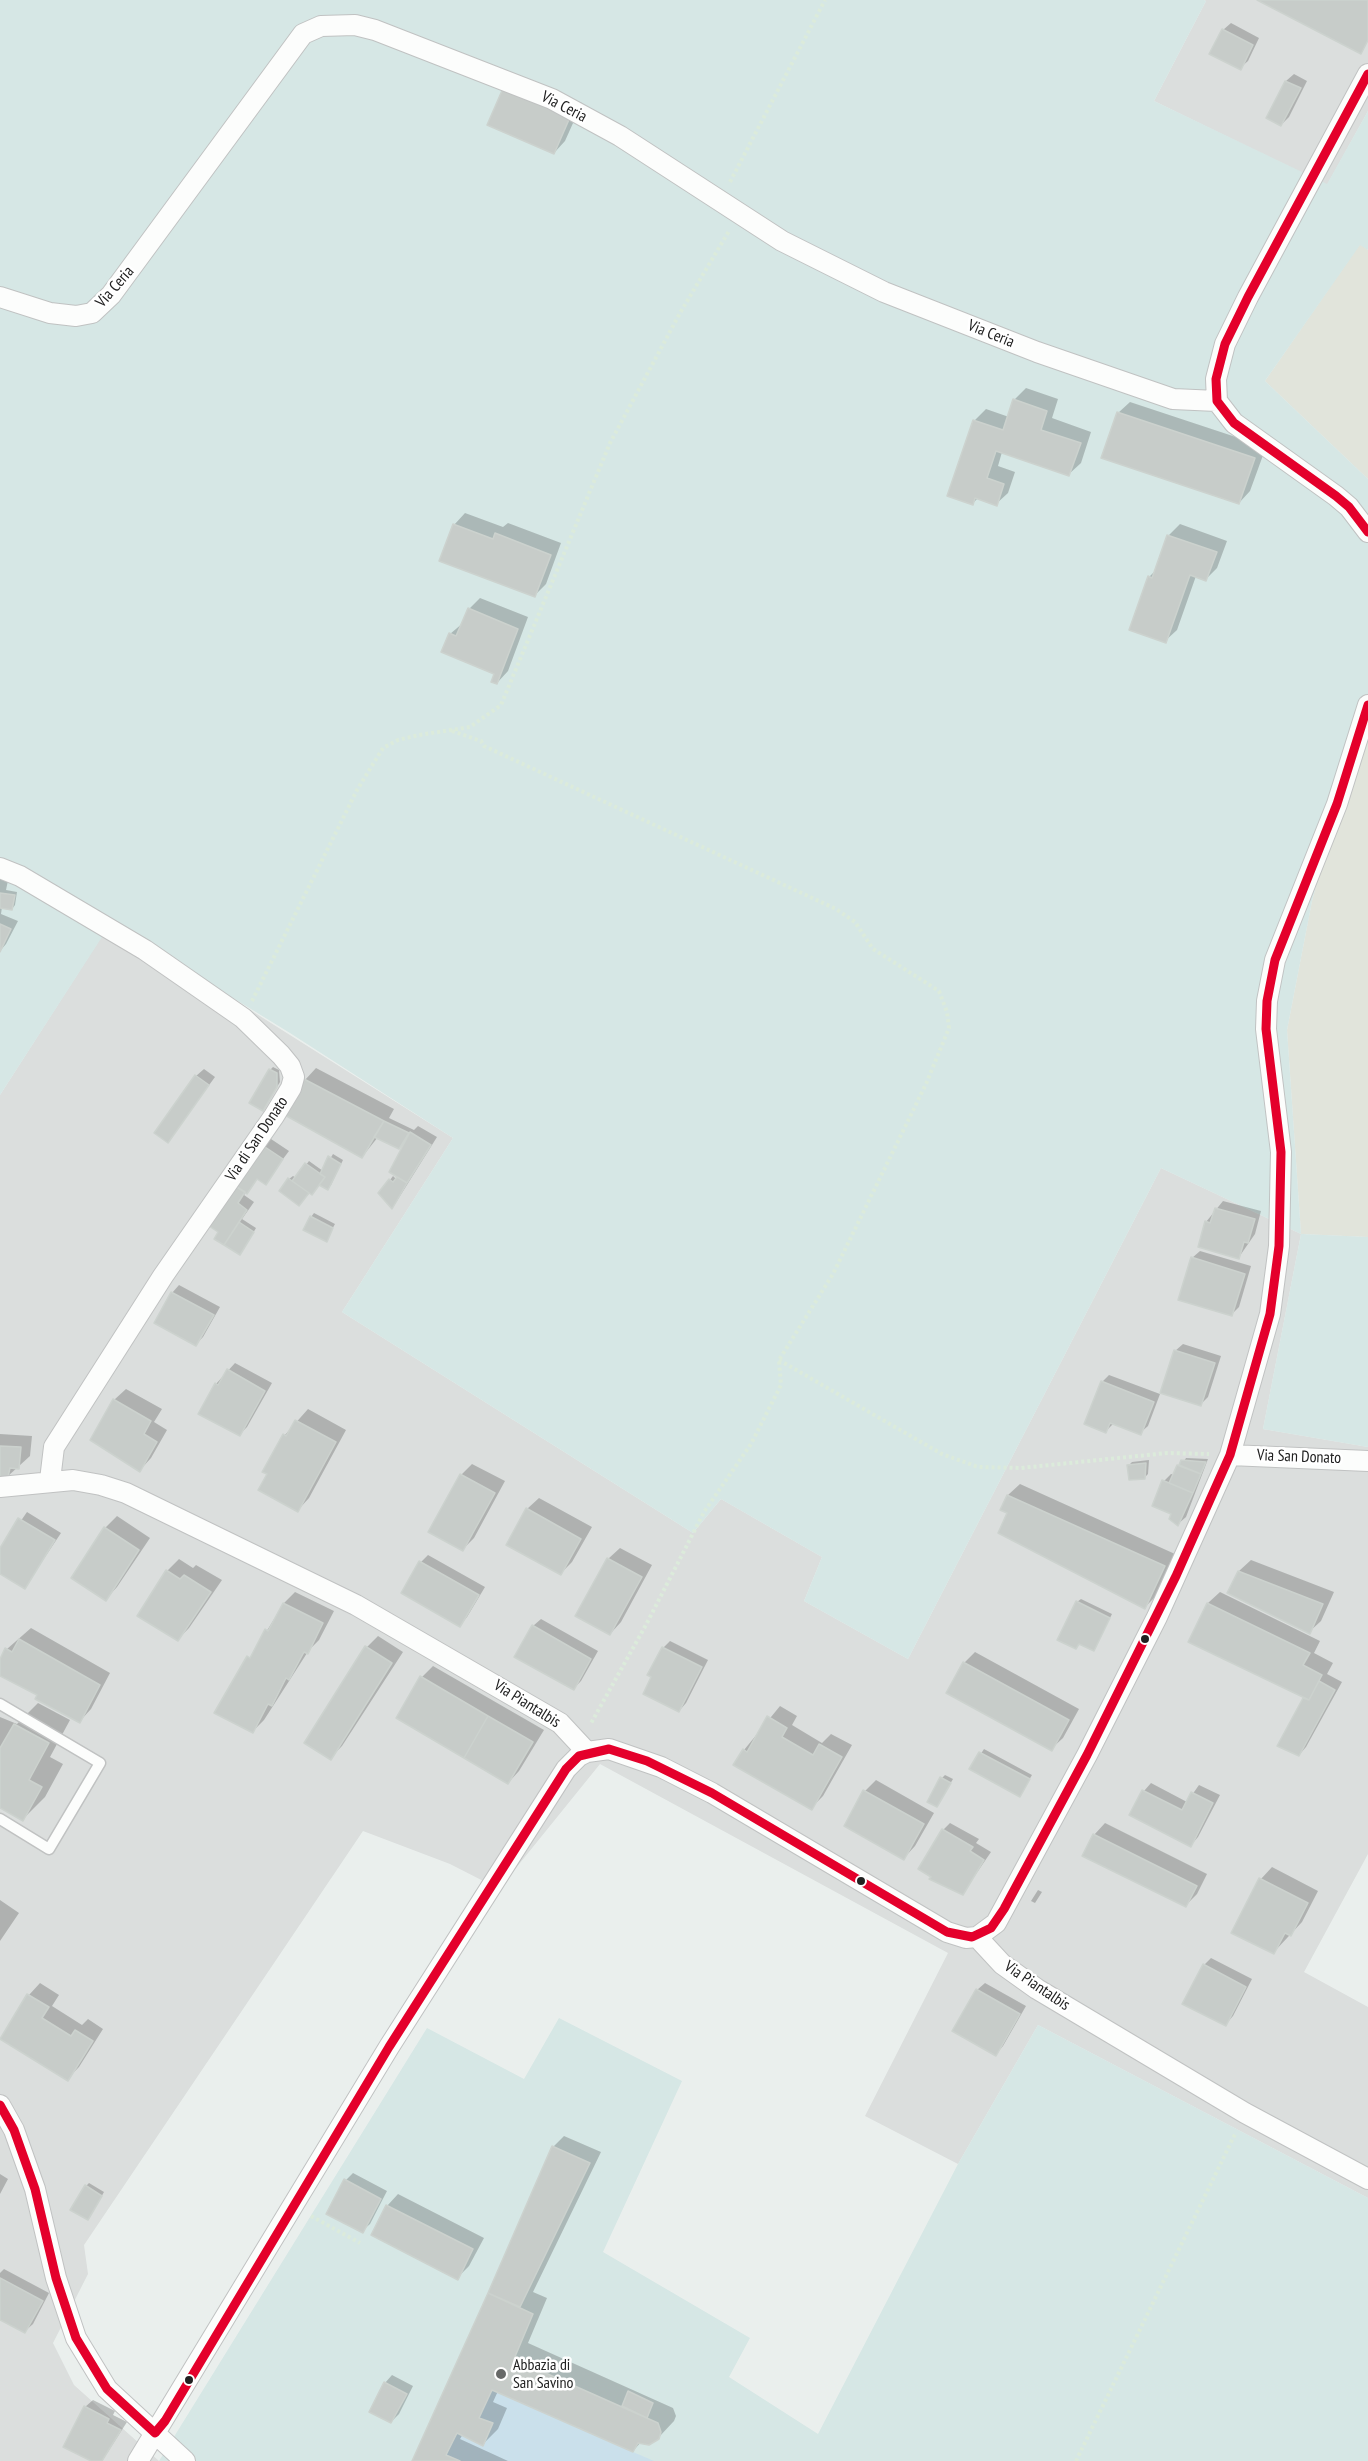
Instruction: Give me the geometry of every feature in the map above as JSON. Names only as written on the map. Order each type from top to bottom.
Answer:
[{"type":"street","name":"Via Ceria","points":[[0,297],[50,313],[76,316],[92,313],[111,295],[303,34],[321,26],[355,25],[375,30],[552,99],[620,136],[782,241],[884,292],[1037,352],[1173,399],[1218,401]]},
{"type":"street","points":[[1368,74],[1225,344],[1216,379],[1218,401],[1234,423],[1349,507],[1368,532]]},
{"type":"street","points":[[138,2461],[165,2421],[389,2047],[566,1769],[587,1752],[615,1750],[661,1767],[723,1799],[939,1928],[958,1936],[977,1937],[991,1928],[1004,1909],[1087,1755],[1176,1576],[1230,1455],[1270,1314],[1279,1246],[1281,1152],[1266,1029],[1271,980],[1275,960],[1337,804],[1368,705]]},
{"type":"street","name":"Via di San Donato","points":[[0,868],[20,876],[145,950],[243,1018],[290,1066],[294,1077],[291,1089],[163,1276],[54,1447],[50,1480]]},
{"type":"street","name":"Via San Donato","points":[[1230,1455],[1368,1461]]},
{"type":"street","name":"Via Piantalbis","points":[[0,1487],[50,1480],[73,1480],[101,1485],[126,1493],[303,1577],[471,1670],[560,1723],[587,1752]]},
{"type":"street","name":"Via Piantalbis","points":[[977,1937],[1002,1964],[1037,1989],[1245,2114],[1368,2179]]},
{"type":"street","points":[[0,2105],[15,2130],[35,2189],[56,2278],[76,2338],[107,2389],[185,2461]]},
{"type":"lane","points":[[0,1704],[100,1764],[49,1848],[0,1819]]},
{"type":"path","points":[[720,201],[825,0]]},
{"type":"path","points":[[243,1018],[375,758],[383,748],[398,741],[470,728],[501,705],[610,443],[680,313],[739,214]]},
{"type":"path","points":[[452,731],[481,741],[484,746],[837,909],[855,922],[873,949],[939,991],[944,1000],[949,1028],[926,1084],[833,1274],[779,1360],[781,1385],[751,1444],[704,1512],[647,1623],[589,1728],[587,1752]]},
{"type":"path","points":[[779,1360],[942,1454],[978,1467],[1021,1468],[1167,1453],[1230,1455]]},
{"type":"path","points":[[1076,2461],[1245,2114]]},
{"type":"path","points":[[293,2206],[360,2243]]},
{"type":"shaded area","points":[[0,0],[1204,0],[1206,1],[1154,101],[1327,184],[1368,111],[1368,250],[1360,245],[1265,381],[1368,479],[1368,705],[1337,804],[1312,901],[1287,1030],[1301,1234],[1161,1168],[908,1659],[804,1601],[822,1557],[721,1499],[693,1533],[342,1312],[453,1138],[290,1033],[111,923],[0,1095]]},
{"type":"shaded area","points":[[1204,0],[1368,0],[1368,111],[1327,185],[1154,101],[1206,1]]},
{"type":"shaded area","points":[[1360,244],[1368,250],[1368,479],[1265,381]]},
{"type":"shaded area","points":[[1368,705],[1368,1237],[1301,1234],[1287,1030],[1312,901],[1337,804]]},
{"type":"shaded area","points":[[111,922],[453,1138],[342,1312],[693,1533],[721,1499],[822,1557],[804,1601],[908,1659],[1161,1168],[1301,1234],[1263,1429],[1368,1447],[1368,1854],[1304,1972],[1368,2007],[1368,2198],[1038,2025],[958,2164],[865,2116],[948,1953],[600,1764],[499,1889],[450,1864],[363,1831],[84,2245],[88,2274],[53,2343],[74,2385],[159,2461],[0,2461],[0,1095]]},
{"type":"shaded area","points":[[1301,1234],[1368,1237],[1368,1447],[1263,1429]]},
{"type":"shaded area","points":[[559,2018],[682,2081],[603,2252],[750,2338],[729,2377],[818,2434],[958,2164],[1038,2025],[1368,2198],[1368,2461],[159,2461],[427,2028],[524,2079]]},
{"type":"shaded area","points":[[492,2390],[654,2461],[460,2461],[446,2455],[457,2433],[483,2445],[493,2424],[479,2418]]},
{"type":"building","points":[[1257,0],[1368,0],[1368,40],[1361,54]]},
{"type":"building","points":[[1222,29],[1253,45],[1241,70],[1209,54]]},
{"type":"building","points":[[1285,81],[1301,88],[1281,126],[1266,118]]},
{"type":"building","points":[[504,86],[571,115],[554,154],[487,125]]},
{"type":"building","points":[[1013,399],[1047,411],[1041,430],[1081,443],[1069,476],[996,451],[987,478],[1004,484],[997,506],[975,498],[973,505],[947,496],[973,420],[1003,430]]},
{"type":"building","points":[[1117,412],[1255,458],[1239,504],[1101,458]]},
{"type":"building","points":[[453,524],[493,539],[495,533],[551,555],[535,597],[439,561]]},
{"type":"building","points":[[1167,535],[1217,552],[1206,581],[1190,575],[1166,643],[1129,630],[1148,576],[1152,578]]},
{"type":"building","points":[[468,608],[518,629],[497,684],[491,682],[494,674],[441,652],[449,633],[456,636]]},
{"type":"building","points":[[0,893],[15,895],[12,910],[0,908]]},
{"type":"building","points":[[0,924],[11,929],[0,952]]},
{"type":"building","points":[[269,1069],[277,1073],[277,1087],[263,1111],[249,1103]]},
{"type":"building","points":[[195,1075],[209,1085],[168,1143],[154,1133]]},
{"type":"building","points":[[304,1079],[384,1121],[362,1158],[283,1114]]},
{"type":"building","points":[[384,1121],[409,1133],[399,1149],[374,1137]]},
{"type":"building","points":[[410,1132],[431,1145],[407,1183],[389,1172]]},
{"type":"building","points":[[259,1143],[283,1159],[266,1185],[257,1179],[247,1194],[232,1184]]},
{"type":"building","points":[[328,1156],[341,1164],[328,1190],[319,1185],[325,1177],[320,1174]]},
{"type":"building","points":[[305,1163],[325,1177],[312,1195],[292,1181]]},
{"type":"building","points":[[397,1177],[407,1183],[392,1209],[378,1193],[389,1179],[393,1182]]},
{"type":"building","points":[[288,1178],[309,1193],[299,1206],[279,1191]]},
{"type":"building","points":[[232,1184],[245,1192],[238,1203],[247,1210],[224,1245],[214,1239],[218,1232],[206,1224]]},
{"type":"building","points":[[1215,1208],[1255,1219],[1248,1243],[1244,1242],[1239,1259],[1198,1247],[1205,1221],[1210,1223]]},
{"type":"building","points":[[310,1216],[333,1228],[327,1242],[303,1230]]},
{"type":"building","points":[[239,1222],[254,1232],[240,1255],[224,1245]]},
{"type":"building","points":[[1191,1257],[1245,1274],[1232,1316],[1178,1300]]},
{"type":"building","points":[[171,1292],[214,1315],[196,1346],[154,1323]]},
{"type":"building","points":[[1174,1350],[1215,1363],[1201,1406],[1160,1393]]},
{"type":"building","points":[[227,1369],[265,1391],[240,1436],[198,1414],[215,1383],[218,1385]]},
{"type":"building","points":[[1101,1381],[1154,1402],[1141,1435],[1110,1423],[1106,1433],[1084,1424]]},
{"type":"building","points":[[113,1399],[151,1421],[144,1434],[157,1442],[140,1472],[90,1440]]},
{"type":"building","points":[[295,1420],[336,1442],[298,1512],[258,1490],[267,1474],[262,1472],[283,1434],[286,1436]]},
{"type":"building","points":[[0,1446],[21,1447],[19,1469],[10,1468],[8,1477],[0,1477]]},
{"type":"building","points":[[1181,1460],[1206,1462],[1201,1474],[1179,1465]]},
{"type":"building","points":[[1146,1463],[1145,1479],[1129,1480],[1127,1465]]},
{"type":"building","points":[[1177,1465],[1201,1474],[1193,1493],[1169,1483]]},
{"type":"building","points":[[460,1474],[495,1493],[463,1551],[428,1532]]},
{"type":"building","points":[[1162,1480],[1193,1493],[1178,1526],[1169,1519],[1171,1514],[1152,1506]]},
{"type":"building","points":[[1007,1495],[1165,1566],[1145,1609],[998,1533],[1007,1513],[1000,1510]]},
{"type":"building","points":[[526,1508],[581,1539],[561,1575],[506,1545]]},
{"type":"building","points":[[18,1518],[55,1540],[25,1589],[0,1574],[0,1548]]},
{"type":"building","points":[[104,1527],[139,1550],[106,1601],[71,1578]]},
{"type":"building","points":[[607,1558],[642,1577],[610,1635],[575,1616]]},
{"type":"building","points":[[419,1561],[479,1595],[460,1627],[401,1593]]},
{"type":"building","points":[[166,1570],[180,1579],[184,1575],[211,1592],[178,1641],[137,1616]]},
{"type":"building","points":[[1238,1571],[1323,1604],[1310,1634],[1227,1593]]},
{"type":"building","points":[[1076,1601],[1110,1618],[1094,1651],[1079,1644],[1076,1649],[1057,1640]]},
{"type":"building","points":[[283,1603],[323,1623],[308,1654],[304,1652],[289,1680],[286,1678],[272,1706],[268,1704],[253,1733],[214,1713],[247,1656],[250,1658],[265,1629],[268,1631]]},
{"type":"building","points":[[1207,1603],[1310,1653],[1303,1665],[1322,1675],[1309,1700],[1188,1642]]},
{"type":"building","points":[[532,1625],[591,1659],[574,1690],[514,1657]]},
{"type":"building","points":[[19,1639],[100,1685],[80,1723],[35,1699],[37,1695],[0,1676],[0,1659],[5,1648],[12,1652]]},
{"type":"building","points":[[365,1646],[392,1663],[331,1760],[304,1743]]},
{"type":"building","points":[[662,1647],[702,1667],[679,1712],[643,1694],[651,1677],[647,1675]]},
{"type":"building","points":[[963,1662],[1069,1720],[1052,1751],[946,1693]]},
{"type":"building","points":[[420,1676],[488,1716],[464,1758],[396,1718]]},
{"type":"building","points":[[1319,1681],[1335,1690],[1299,1756],[1277,1746],[1303,1698],[1309,1700]]},
{"type":"building","points":[[488,1716],[533,1742],[508,1784],[464,1758]]},
{"type":"building","points":[[767,1716],[787,1728],[782,1737],[813,1755],[819,1744],[842,1757],[812,1810],[733,1765],[743,1749],[747,1752]]},
{"type":"building","points":[[14,1724],[49,1743],[29,1780],[42,1787],[23,1821],[0,1808],[0,1748]]},
{"type":"building","points":[[979,1752],[1030,1779],[1020,1797],[969,1769]]},
{"type":"building","points":[[940,1777],[951,1783],[937,1807],[927,1802]]},
{"type":"building","points":[[863,1790],[924,1824],[904,1860],[844,1826]]},
{"type":"building","points":[[1142,1790],[1182,1810],[1191,1792],[1213,1803],[1191,1847],[1129,1815]]},
{"type":"building","points":[[942,1829],[973,1847],[970,1851],[984,1860],[963,1895],[929,1879],[931,1877],[918,1869]]},
{"type":"building","points":[[1093,1834],[1197,1886],[1186,1907],[1082,1856]]},
{"type":"building","points":[[1259,1878],[1308,1903],[1291,1936],[1285,1933],[1274,1954],[1231,1933]]},
{"type":"building","points":[[1203,1964],[1246,1987],[1226,2026],[1182,2004]]},
{"type":"building","points":[[976,1989],[1020,2014],[996,2056],[952,2031]]},
{"type":"building","points":[[27,1994],[49,2007],[42,2018],[71,2036],[75,2030],[93,2041],[68,2081],[0,2039]]},
{"type":"building","points":[[552,2146],[590,2163],[520,2307],[488,2293]]},
{"type":"building","points":[[344,2179],[381,2199],[363,2233],[326,2214]]},
{"type":"building","points":[[85,2185],[102,2196],[88,2220],[70,2210]]},
{"type":"building","points":[[386,2205],[473,2249],[458,2280],[371,2235]]},
{"type":"building","points":[[0,2278],[43,2301],[25,2333],[0,2320]]},
{"type":"building","name":"Abbazia di San Savino","points":[[488,2293],[533,2314],[514,2359],[658,2423],[661,2432],[659,2439],[649,2445],[638,2443],[633,2452],[492,2390],[479,2418],[493,2423],[483,2446],[457,2433],[446,2455],[460,2461],[412,2461]]},
{"type":"building","points":[[384,2382],[407,2394],[391,2423],[369,2412]]},
{"type":"building","points":[[628,2391],[653,2403],[647,2418],[622,2406]]},
{"type":"building","points":[[84,2406],[109,2419],[107,2423],[121,2430],[102,2461],[91,2461],[63,2447]]},
{"type":"transit line","points":[[1368,74],[1248,297],[1225,344],[1216,379],[1217,401],[1234,423],[1336,496],[1349,507],[1368,532]]},
{"type":"transit line","points":[[0,2105],[14,2130],[35,2189],[56,2278],[76,2338],[107,2389],[155,2433],[165,2421],[389,2047],[566,1769],[579,1756],[609,1749],[647,1761],[712,1793],[947,1932],[972,1937],[991,1928],[1004,1909],[1087,1755],[1176,1576],[1230,1455],[1270,1314],[1279,1246],[1281,1152],[1266,1029],[1267,1001],[1275,960],[1337,804],[1368,705]]},
{"type":"place","name":"Abbazia di San Savino","points":[[501,2374]]}]
